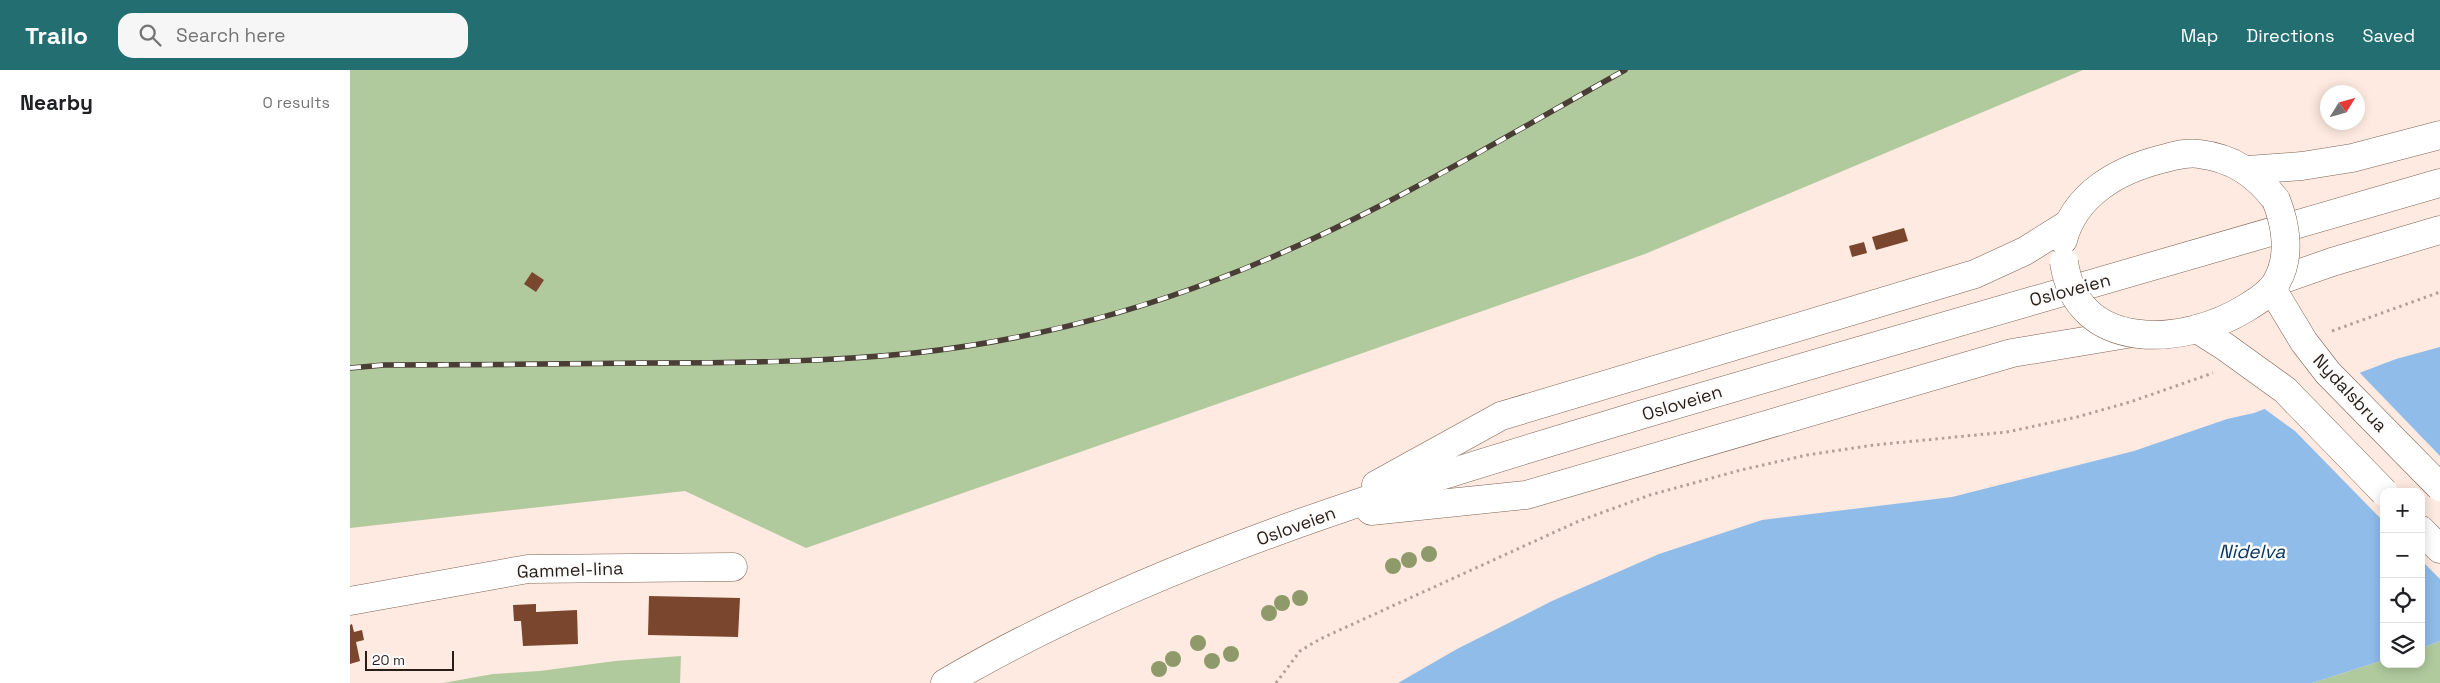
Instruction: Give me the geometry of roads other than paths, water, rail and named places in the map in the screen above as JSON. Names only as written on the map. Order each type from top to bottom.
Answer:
[{"type":"main road","points":[[2248,170],[2302,166],[2352,158],[2440,135]]},
{"type":"main road","points":[[2128,334],[2102,322],[2074,294],[2066,276],[2063,240],[2068,224],[2077,208],[2103,184],[2152,162],[2185,154],[2199,154],[2224,159],[2248,170],[2262,182],[2276,200],[2286,232],[2284,261],[2275,285]]},
{"type":"main road","name":"Osloveien","points":[[945,683],[1049,629],[1135,588],[1318,517],[1514,453],[1695,399],[2440,183]]},
{"type":"main road","points":[[1318,517],[1501,416],[1976,274],[2025,251],[2068,224]]},
{"type":"main road","points":[[1318,517],[1526,495],[2012,353],[2128,334],[2151,337],[2197,329],[2236,314],[2275,285],[2332,262],[2440,230]]},
{"type":"main road","name":"Nydalsbrua","points":[[2275,285],[2304,342],[2328,373],[2440,487]]},
{"type":"main road","points":[[2197,329],[2224,346],[2284,390],[2380,488]]},
{"type":"main road","points":[[2424,533],[2440,549]]},
{"type":"main road","name":"Gammel-lina","points":[[350,601],[528,569],[733,567]]},
{"type":"water","name":"Nidelva","points":[[2440,347],[2440,641],[2425,647],[2425,488],[2380,488],[2380,661],[2312,683],[1398,683],[1457,649],[1552,601],[1659,554],[1762,520],[1952,497],[2134,451],[2227,419],[2254,413],[2396,359]]},
{"type":"railway","points":[[350,368],[384,365],[713,363],[847,358],[914,353],[1030,335],[1144,305],[1271,258],[1375,209],[1625,70]]}]
